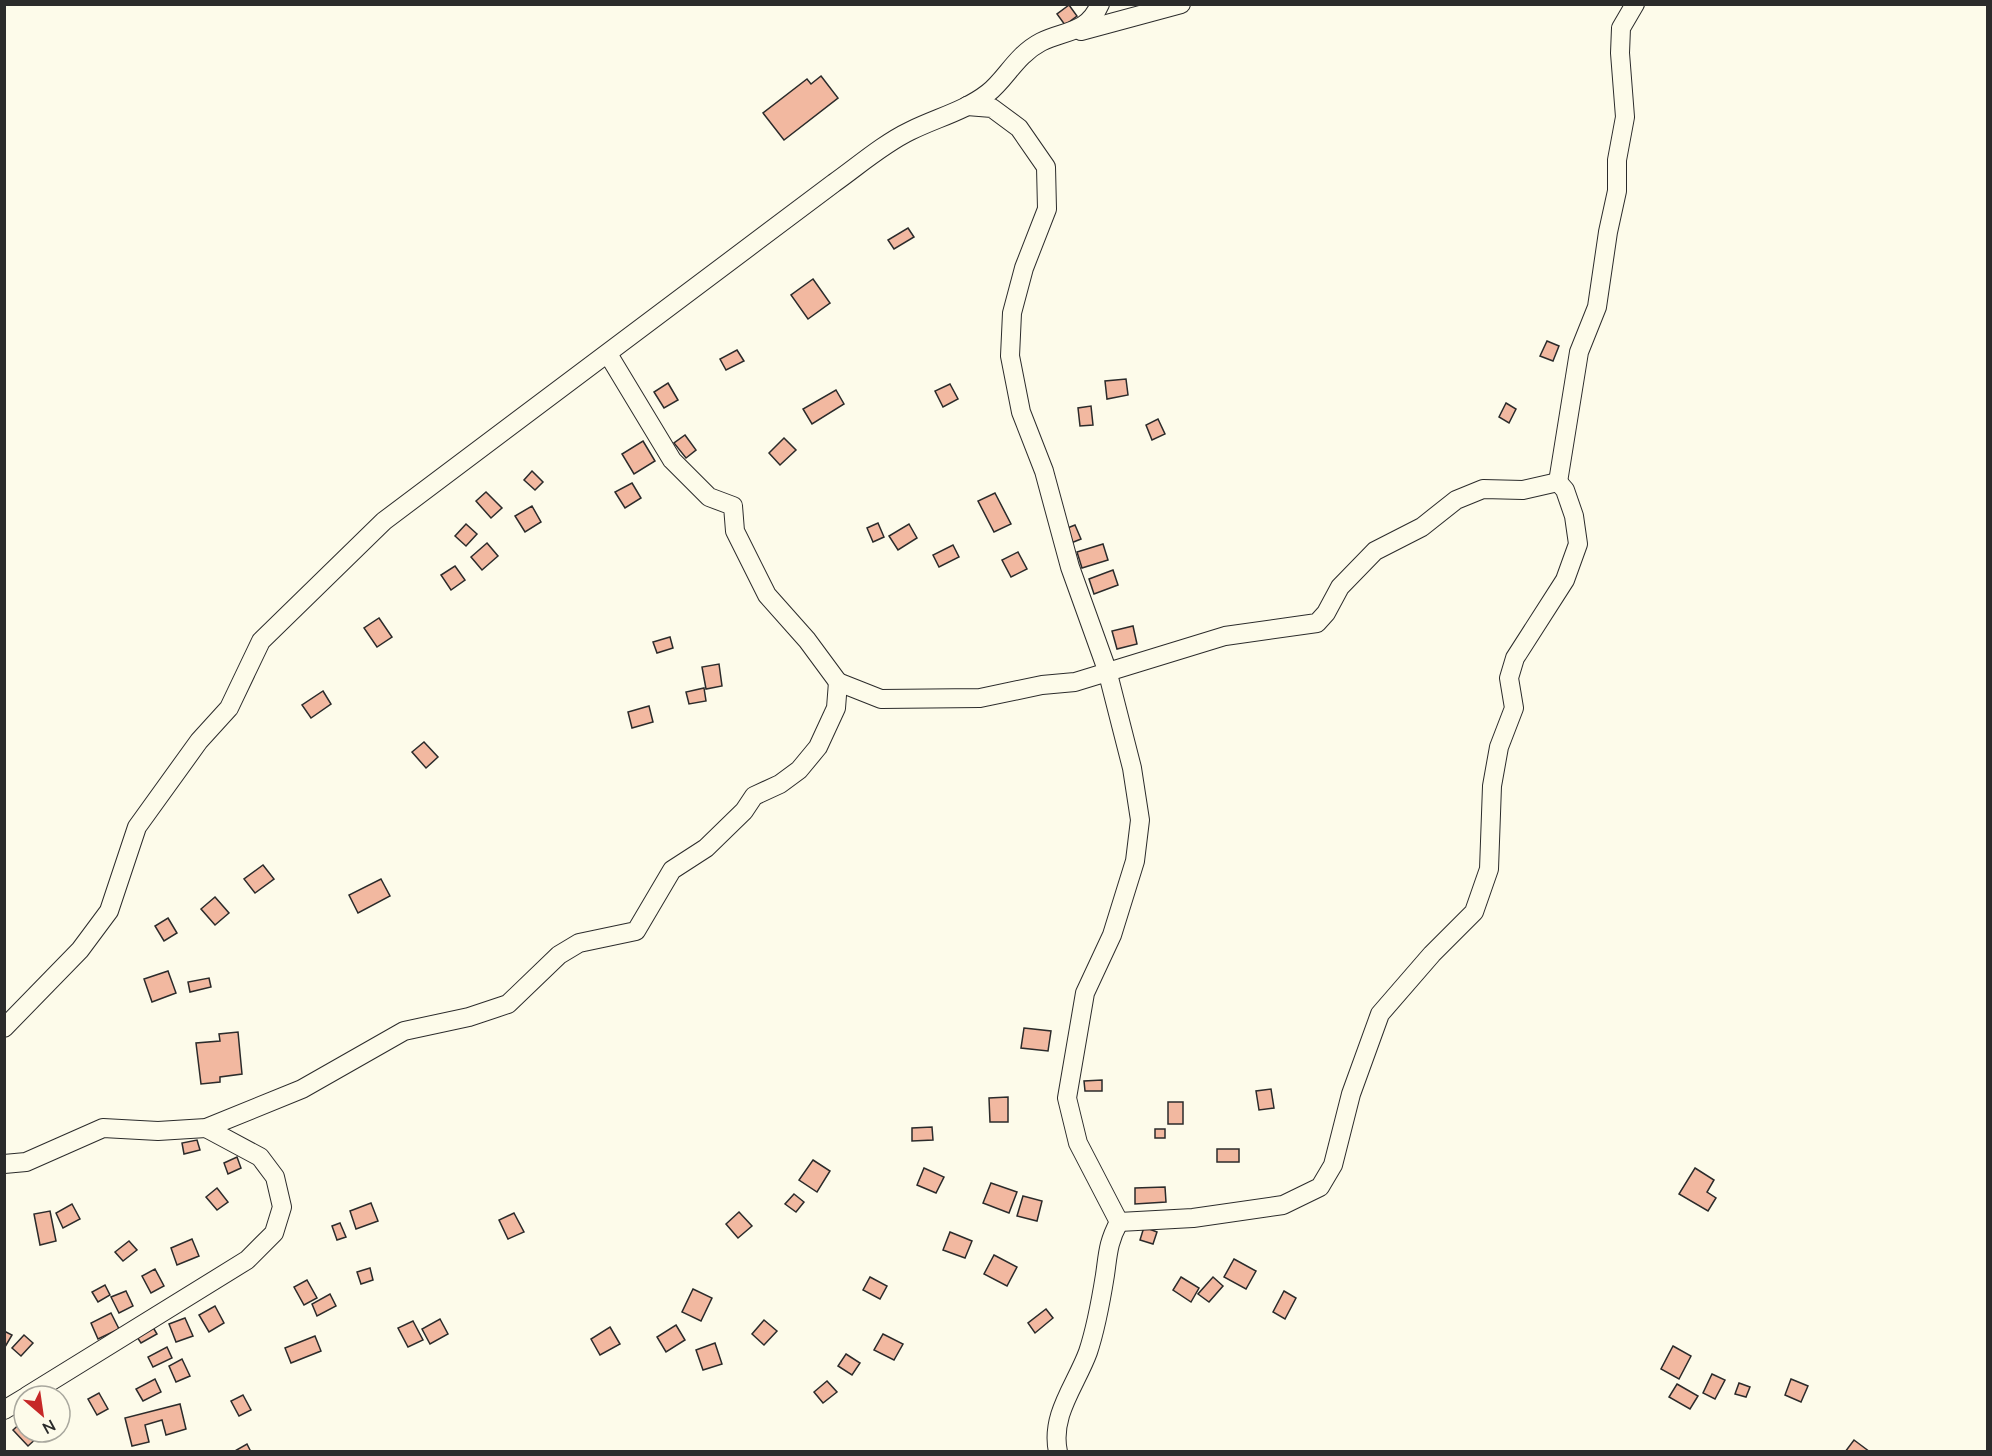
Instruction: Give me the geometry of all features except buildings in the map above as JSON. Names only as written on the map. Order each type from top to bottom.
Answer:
[{"type":"street","points":[[1070,34],[1095,15],[1100,4]]},
{"type":"street","points":[[4,1028],[80,950],[109,911],[137,827],[200,741],[229,708],[261,641],[384,521],[871,157],[908,132],[967,106],[990,92],[1011,65],[1041,42],[1181,4]]},
{"type":"street","points":[[1558,482],[1579,351],[1596,307],[1617,191],[1617,160],[1625,117],[1620,53],[1621,28],[1635,4]]},
{"type":"street","points":[[967,106],[992,108],[1019,128],[1046,167],[1047,209],[1024,268],[1012,313],[1010,356],[1021,412],[1044,471],[1070,567],[1107,670],[1132,768],[1140,820],[1136,861],[1112,934],[1085,993],[1067,1098],[1078,1143],[1119,1222]]},
{"type":"street","points":[[608,354],[672,460],[708,497],[734,507],[735,531],[767,594],[807,640],[838,682],[881,699],[980,698],[1042,684],[1074,682],[1107,670],[1225,636],[1317,623],[1326,614],[1340,587],[1376,551],[1422,527],[1456,500],[1483,489],[1523,490],[1558,482]]},
{"type":"street","points":[[1119,1222],[1193,1218],[1283,1205],[1320,1187],[1329,1173],[1351,1094],[1380,1014],[1432,954],[1474,912],[1489,869],[1492,786],[1499,747],[1514,708],[1509,678],[1515,658],[1565,580],[1578,544],[1574,516],[1565,490],[1558,482]]},
{"type":"street","points":[[4,1164],[26,1162],[103,1128],[158,1131],[206,1128],[302,1089],[404,1031],[469,1017],[508,1004],[544,968],[579,943],[636,931],[672,870],[706,848],[744,811],[754,796],[780,784],[799,770],[818,747],[836,708],[838,682]]},
{"type":"street","points":[[47,1384],[247,1260],[274,1233],[282,1207],[275,1177],[260,1157],[206,1128]]},
{"type":"street","points":[[1058,1452],[1055,1438],[1061,1410],[1088,1351],[1105,1276],[1109,1239],[1119,1222]]}]
